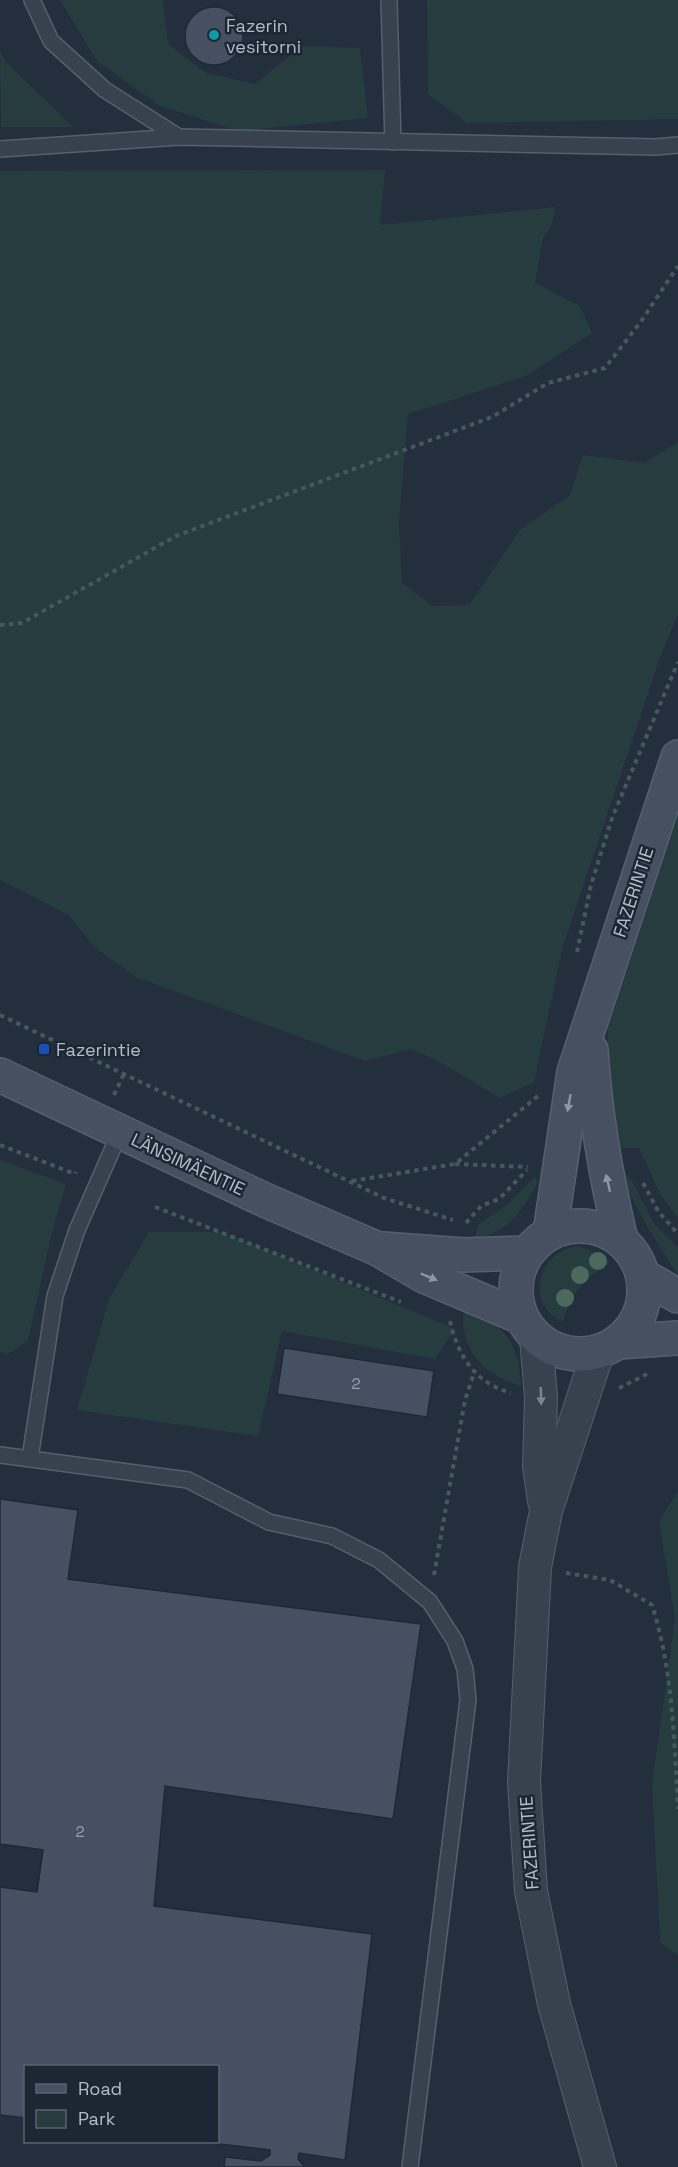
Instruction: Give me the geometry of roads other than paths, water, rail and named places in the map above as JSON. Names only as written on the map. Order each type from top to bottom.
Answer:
[{"type":"main road","name":"FAZERINTIE","points":[[538,1243],[574,1072],[678,757]]},
{"type":"main road","name":"FAZERINTIE","points":[[589,1026],[594,1095],[602,1154],[621,1240]]},
{"type":"main road","name":"LÄNSIMÄENTIE","points":[[0,1075],[378,1249],[424,1276],[529,1327],[555,1349],[576,1354],[608,1347],[678,1338]]},
{"type":"main road","name":"LÄNSIMÄENTIE","points":[[378,1249],[464,1255],[538,1243],[574,1225],[599,1228],[621,1240],[635,1256],[643,1276],[644,1301],[635,1324],[608,1347]]},
{"type":"main road","points":[[529,1327],[516,1294],[518,1272],[538,1243]]},
{"type":"main road","points":[[643,1276],[678,1296]]},
{"type":"street","name":"FAZERINTIE","points":[[529,1327],[542,1398],[538,1466],[546,1511]]},
{"type":"street","name":"FAZERINTIE","points":[[600,2167],[554,2004],[531,1891],[524,1782],[535,1567],[546,1511],[579,1404],[608,1347]]},
{"type":"lane","points":[[32,0],[51,41],[105,90],[179,137]]},
{"type":"lane","points":[[389,0],[393,142]]},
{"type":"lane","points":[[0,148],[179,137],[656,147],[678,145]]},
{"type":"lane","points":[[30,1458],[55,1296],[77,1230],[120,1132]]},
{"type":"lane","points":[[0,1455],[188,1480],[269,1522],[332,1536],[379,1560],[430,1602],[455,1641],[465,1669],[468,1700],[410,2167]]},
{"type":"place","name":"Fazerin vesitorni","points":[[214,35]]},
{"type":"place","name":"Fazerintie","points":[[44,1049]]}]
